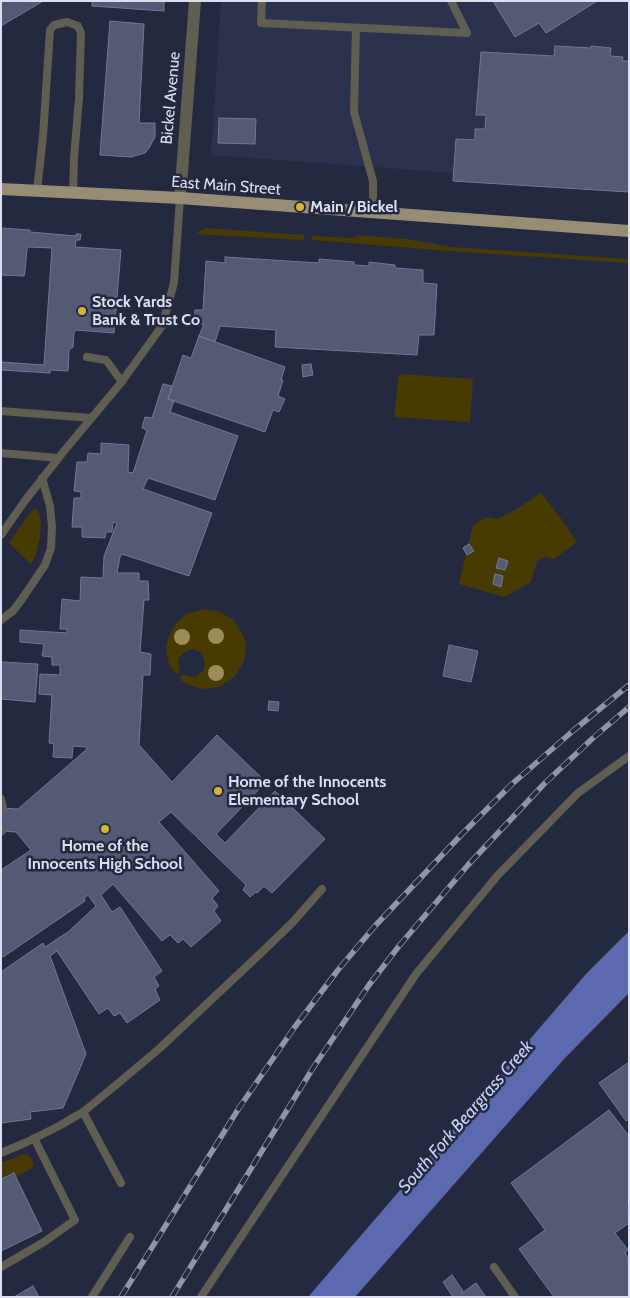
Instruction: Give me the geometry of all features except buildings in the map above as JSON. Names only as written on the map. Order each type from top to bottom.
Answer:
[{"type":"main road","name":"East Main Street","points":[[1,189],[180,198],[629,231]]},
{"type":"street","name":"Bickel Avenue","points":[[180,198],[195,1]]},
{"type":"lane","points":[[262,1],[261,23],[467,33],[451,1]]},
{"type":"lane","points":[[37,191],[43,136],[50,30],[54,25],[67,22],[78,26],[81,33],[79,98],[74,158],[74,193]]},
{"type":"lane","points":[[356,28],[354,112],[373,181],[373,213]]},
{"type":"lane","points":[[1,535],[42,478],[122,382],[162,326],[174,283],[180,198]]},
{"type":"lane","points":[[87,358],[106,360],[122,382]]},
{"type":"lane","points":[[1,411],[92,418]]},
{"type":"lane","points":[[1,453],[58,458]]},
{"type":"lane","points":[[1,620],[13,611],[22,599],[45,564],[51,548],[50,506],[42,478]]},
{"type":"lane","points":[[201,1297],[416,974],[498,875],[578,793],[629,756]]},
{"type":"lane","points":[[1,799],[3,808]]},
{"type":"lane","points":[[1,1153],[59,1126],[83,1112],[174,1035],[292,923],[322,889]]},
{"type":"lane","points":[[83,1112],[122,1183]]},
{"type":"lane","points":[[1,1266],[44,1242],[75,1220],[34,1138]]},
{"type":"lane","points":[[92,1297],[130,1238]]},
{"type":"lane","points":[[494,1267],[515,1297]]},
{"type":"shaded area","points":[[221,1],[629,1],[629,186],[211,155]]},
{"type":"shaded area","points":[[205,228],[304,235],[304,240],[196,234]]},
{"type":"shaded area","points":[[356,235],[406,239],[451,247],[629,259],[629,263],[312,240],[312,236],[355,238]]},
{"type":"shaded area","points":[[399,374],[473,379],[470,422],[394,417]]},
{"type":"shaded area","points":[[541,493],[577,542],[554,559],[545,557],[537,561],[531,582],[505,597],[459,584],[473,525],[487,517],[498,519]]},
{"type":"shaded area","points":[[38,510],[41,520],[40,537],[35,557],[31,564],[9,543],[31,511]]},
{"type":"shaded area","points":[[204,609],[217,611],[231,618],[244,637],[246,645],[244,661],[235,676],[221,686],[206,689],[187,684],[180,677],[184,674],[195,677],[203,671],[205,664],[203,654],[193,649],[183,653],[178,659],[180,670],[177,674],[169,664],[166,650],[171,631],[178,621],[185,615]]},
{"type":"shaded area","points":[[27,1154],[31,1158],[34,1164],[32,1168],[16,1177],[12,1173],[1,1178],[1,1163]]},
{"type":"water","name":"South Fork Beargrass Creek","points":[[629,931],[629,993],[565,1058],[355,1297],[308,1297],[586,974]]},
{"type":"railway","points":[[121,1297],[239,1108],[294,1028],[338,970],[375,926],[512,784],[629,685]]},
{"type":"railway","points":[[172,1297],[313,1068],[369,985],[399,946],[468,865],[544,784],[629,707]]},
{"type":"place","name":"Main / Bickel","points":[[300,207]]},
{"type":"place","name":"Stock Yards Bank & Trust Co","points":[[82,311]]},
{"type":"place","name":"Home of the Innocents Elementary School","points":[[218,791]]},
{"type":"place","name":"Home of the Innocents High School","points":[[105,829]]}]
